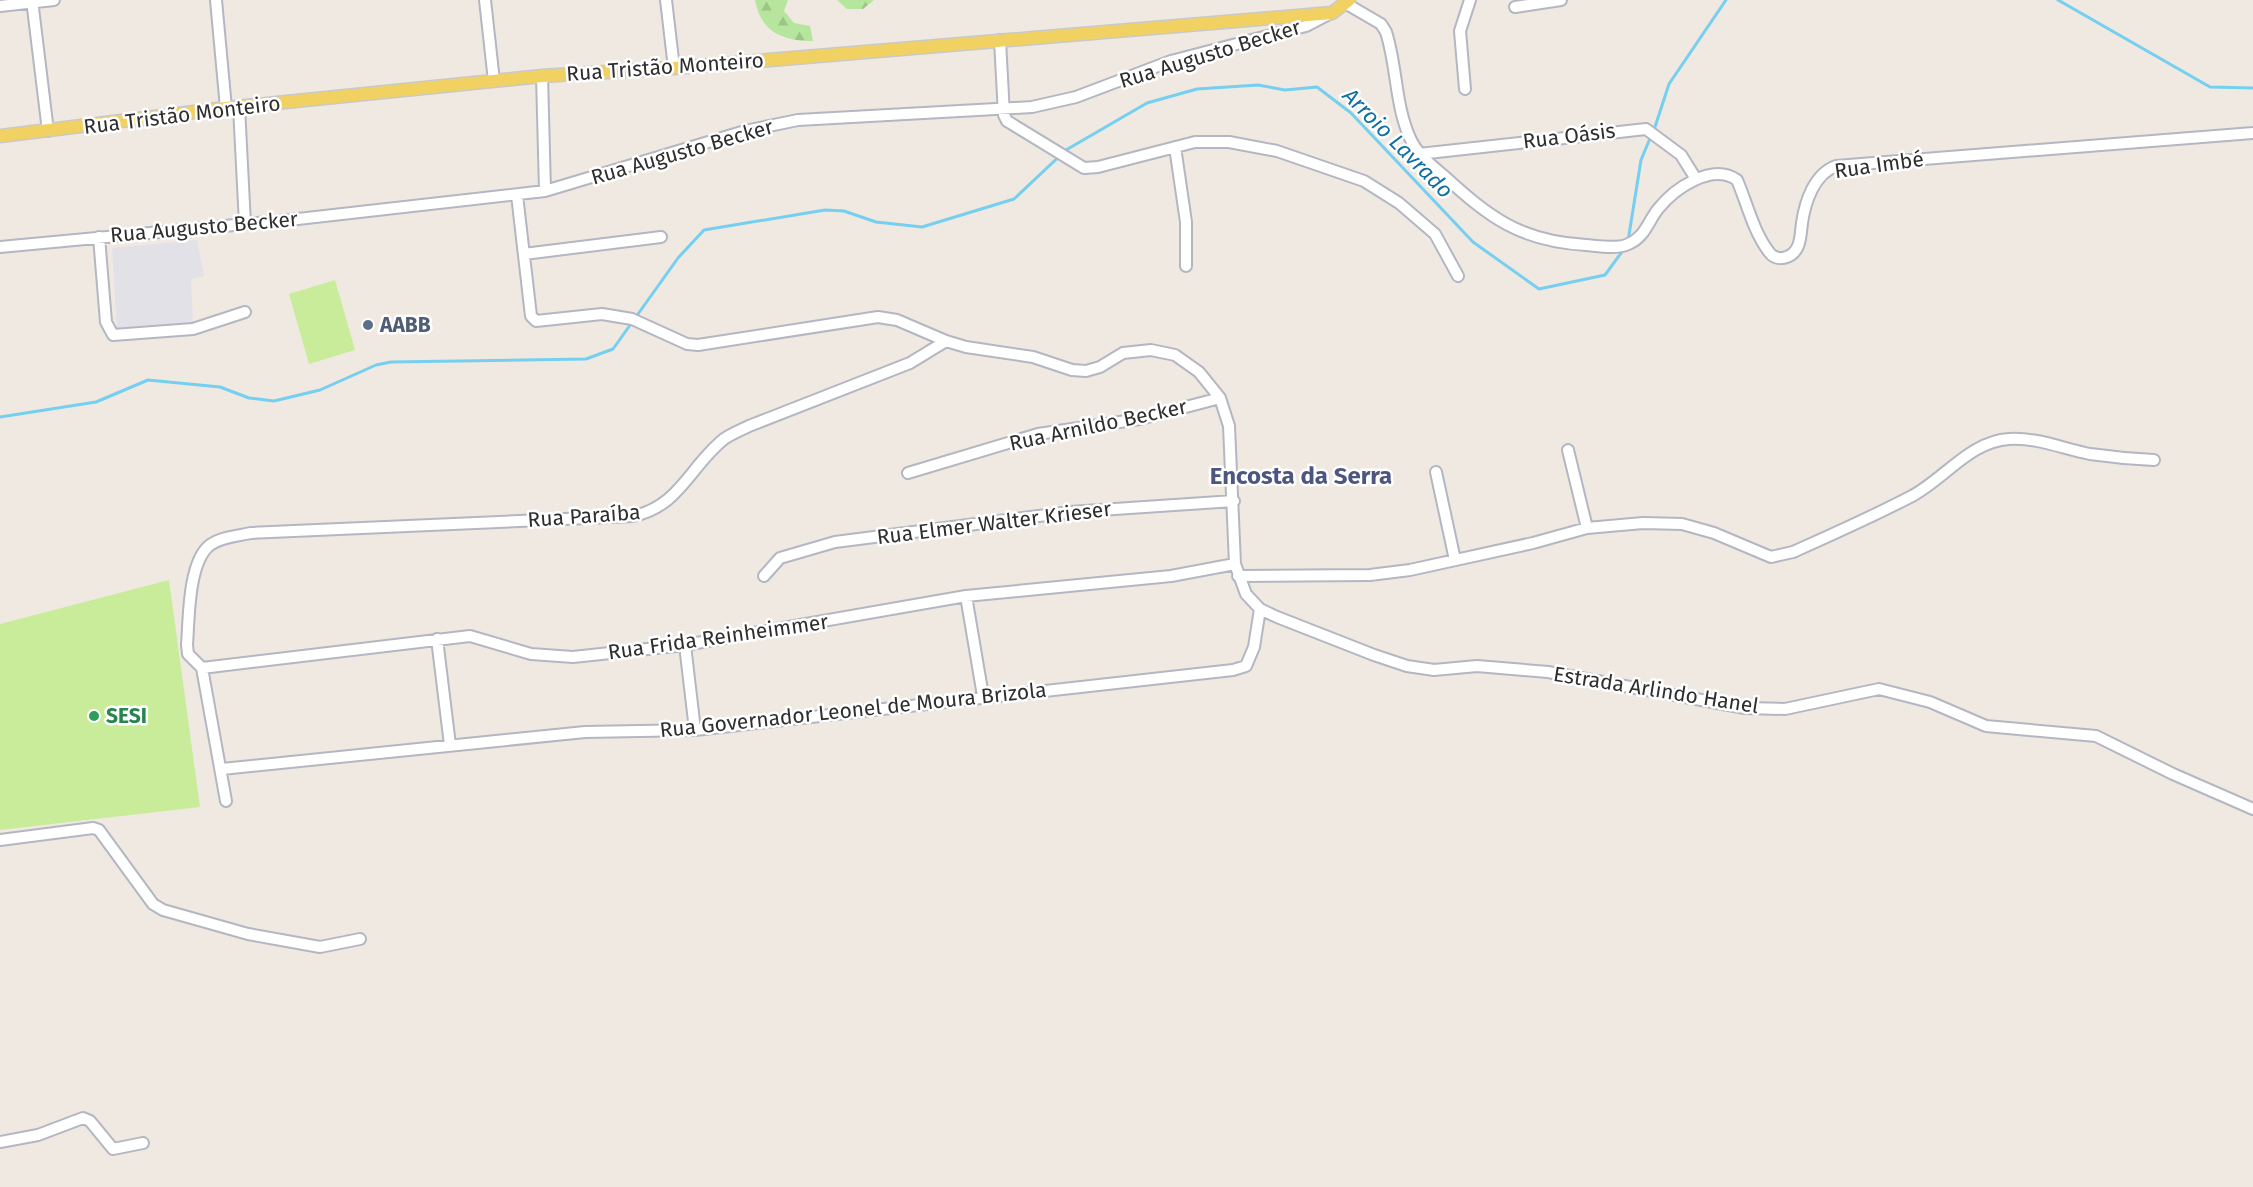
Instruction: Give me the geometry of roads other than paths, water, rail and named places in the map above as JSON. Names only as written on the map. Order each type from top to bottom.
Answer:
[{"type":"main road","name":"Rua Augusto Becker","points":[[1332,13],[1347,2]]},
{"type":"main road","name":"Rua Tristão Monteiro","points":[[0,136],[232,107],[542,76],[674,68],[1332,13]]},
{"type":"street","points":[[0,6],[54,0]]},
{"type":"street","points":[[216,0],[232,107],[245,224]]},
{"type":"street","points":[[485,0],[494,81]]},
{"type":"street","points":[[666,0],[674,68]]},
{"type":"street","points":[[1465,89],[1460,32],[1470,0]]},
{"type":"street","points":[[1515,7],[1561,0]]},
{"type":"street","points":[[33,1],[48,131]]},
{"type":"street","name":"Rua Imbé","points":[[1347,2],[1381,24],[1386,32],[1409,137],[1419,154],[1477,206],[1518,232],[1575,245],[1623,246],[1640,239],[1663,203],[1696,179],[1717,174],[1730,175],[1737,180],[1756,229],[1768,251],[1773,257],[1782,258],[1793,254],[1799,244],[1802,220],[1817,180],[1836,166],[2164,138],[2253,133]]},
{"type":"street","name":"Rua Augusto Becker","points":[[0,247],[245,224],[544,191],[745,131],[798,120],[1032,107],[1076,97],[1171,61],[1306,26],[1332,13]]},
{"type":"street","points":[[1000,40],[1003,109],[1007,121],[1084,168],[1098,167],[1195,142],[1229,142],[1277,151],[1364,181],[1399,203],[1435,234],[1458,276]]},
{"type":"street","points":[[542,76],[544,191]]},
{"type":"street","name":"Rua Oásis","points":[[1419,154],[1646,129],[1659,136],[1690,165],[1696,179]]},
{"type":"street","points":[[1175,147],[1186,222],[1186,266]]},
{"type":"street","points":[[517,195],[531,315],[536,321],[543,322],[591,314],[632,319],[687,344],[698,345],[878,317],[897,320],[946,341],[1033,357],[1086,371],[1100,367],[1122,353],[1151,350],[1176,355],[1199,372],[1220,398],[1229,426],[1237,570],[1246,594],[1260,609]]},
{"type":"street","points":[[99,237],[106,322],[113,335],[193,329],[245,312]]},
{"type":"street","points":[[524,254],[661,237]]},
{"type":"street","name":"Rua Paraíba","points":[[202,668],[188,654],[187,645],[194,571],[209,546],[224,538],[251,533],[633,516],[650,512],[667,502],[725,439],[749,426],[910,363],[946,341]]},
{"type":"street","name":"Rua Arnildo Becker","points":[[908,473],[1038,434],[1140,419],[1220,398]]},
{"type":"street","name":"Rua Frida Reinheimmer","points":[[202,668],[470,636],[552,657],[685,645],[966,596],[1237,570],[1370,575],[1455,560],[1533,543],[1587,528],[1643,523],[1682,524],[1714,533],[1772,557],[1793,552],[1912,496],[1939,480],[1972,452],[1988,444],[2009,438],[2032,440],[2091,454],[2154,460]]},
{"type":"street","points":[[1568,450],[1587,528]]},
{"type":"street","points":[[1436,472],[1455,560]]},
{"type":"street","name":"Rua Elmer Walter Krieser","points":[[764,576],[780,558],[835,542],[1070,512],[1234,501]]},
{"type":"street","points":[[966,596],[983,696]]},
{"type":"street","name":"Rua Governador Leonel de Moura Brizola","points":[[222,769],[585,732],[695,730],[983,696],[1233,670],[1246,666],[1254,647],[1260,609]]},
{"type":"street","name":"Estrada Arlindo Hanel","points":[[1260,609],[1374,655],[1407,666],[1434,670],[1477,666],[1548,672],[1745,708],[1785,709],[1879,689],[1900,693],[1986,726],[2096,736],[2173,774],[2253,809]]},
{"type":"street","points":[[437,639],[450,745]]},
{"type":"street","points":[[685,645],[695,730]]},
{"type":"street","points":[[202,668],[226,801]]},
{"type":"street","points":[[0,840],[93,828],[99,830],[153,904],[163,910],[249,934],[320,947],[360,939]]},
{"type":"street","points":[[0,1142],[38,1135],[83,1118],[90,1121],[113,1149],[143,1143]]},
{"type":"waterway","name":"Arroio Lavrado","points":[[1654,130],[1669,84],[1726,0]]},
{"type":"waterway","name":"Arroio Lavrado","points":[[2058,0],[2210,87],[2253,88]]},
{"type":"waterway","name":"Arroio Lavrado","points":[[0,417],[96,402],[148,380],[220,387],[249,398],[274,401],[320,390],[376,365],[391,362],[586,359],[613,349],[678,258],[704,230],[825,210],[844,211],[876,222],[922,227],[1014,199],[1066,150],[1147,103],[1197,89],[1258,85],[1285,90],[1317,87],[1351,113],[1473,242],[1539,289],[1605,275],[1624,249]]},
{"type":"waterway","name":"Arroio Lavrado","points":[[1628,241],[1641,160],[1651,136]]},
{"type":"place","name":"AABB","points":[[368,325]]},
{"type":"place","name":"SESI","points":[[94,716]]},
{"type":"district","name":"Encosta da Serra","points":[[1301,476]]}]
